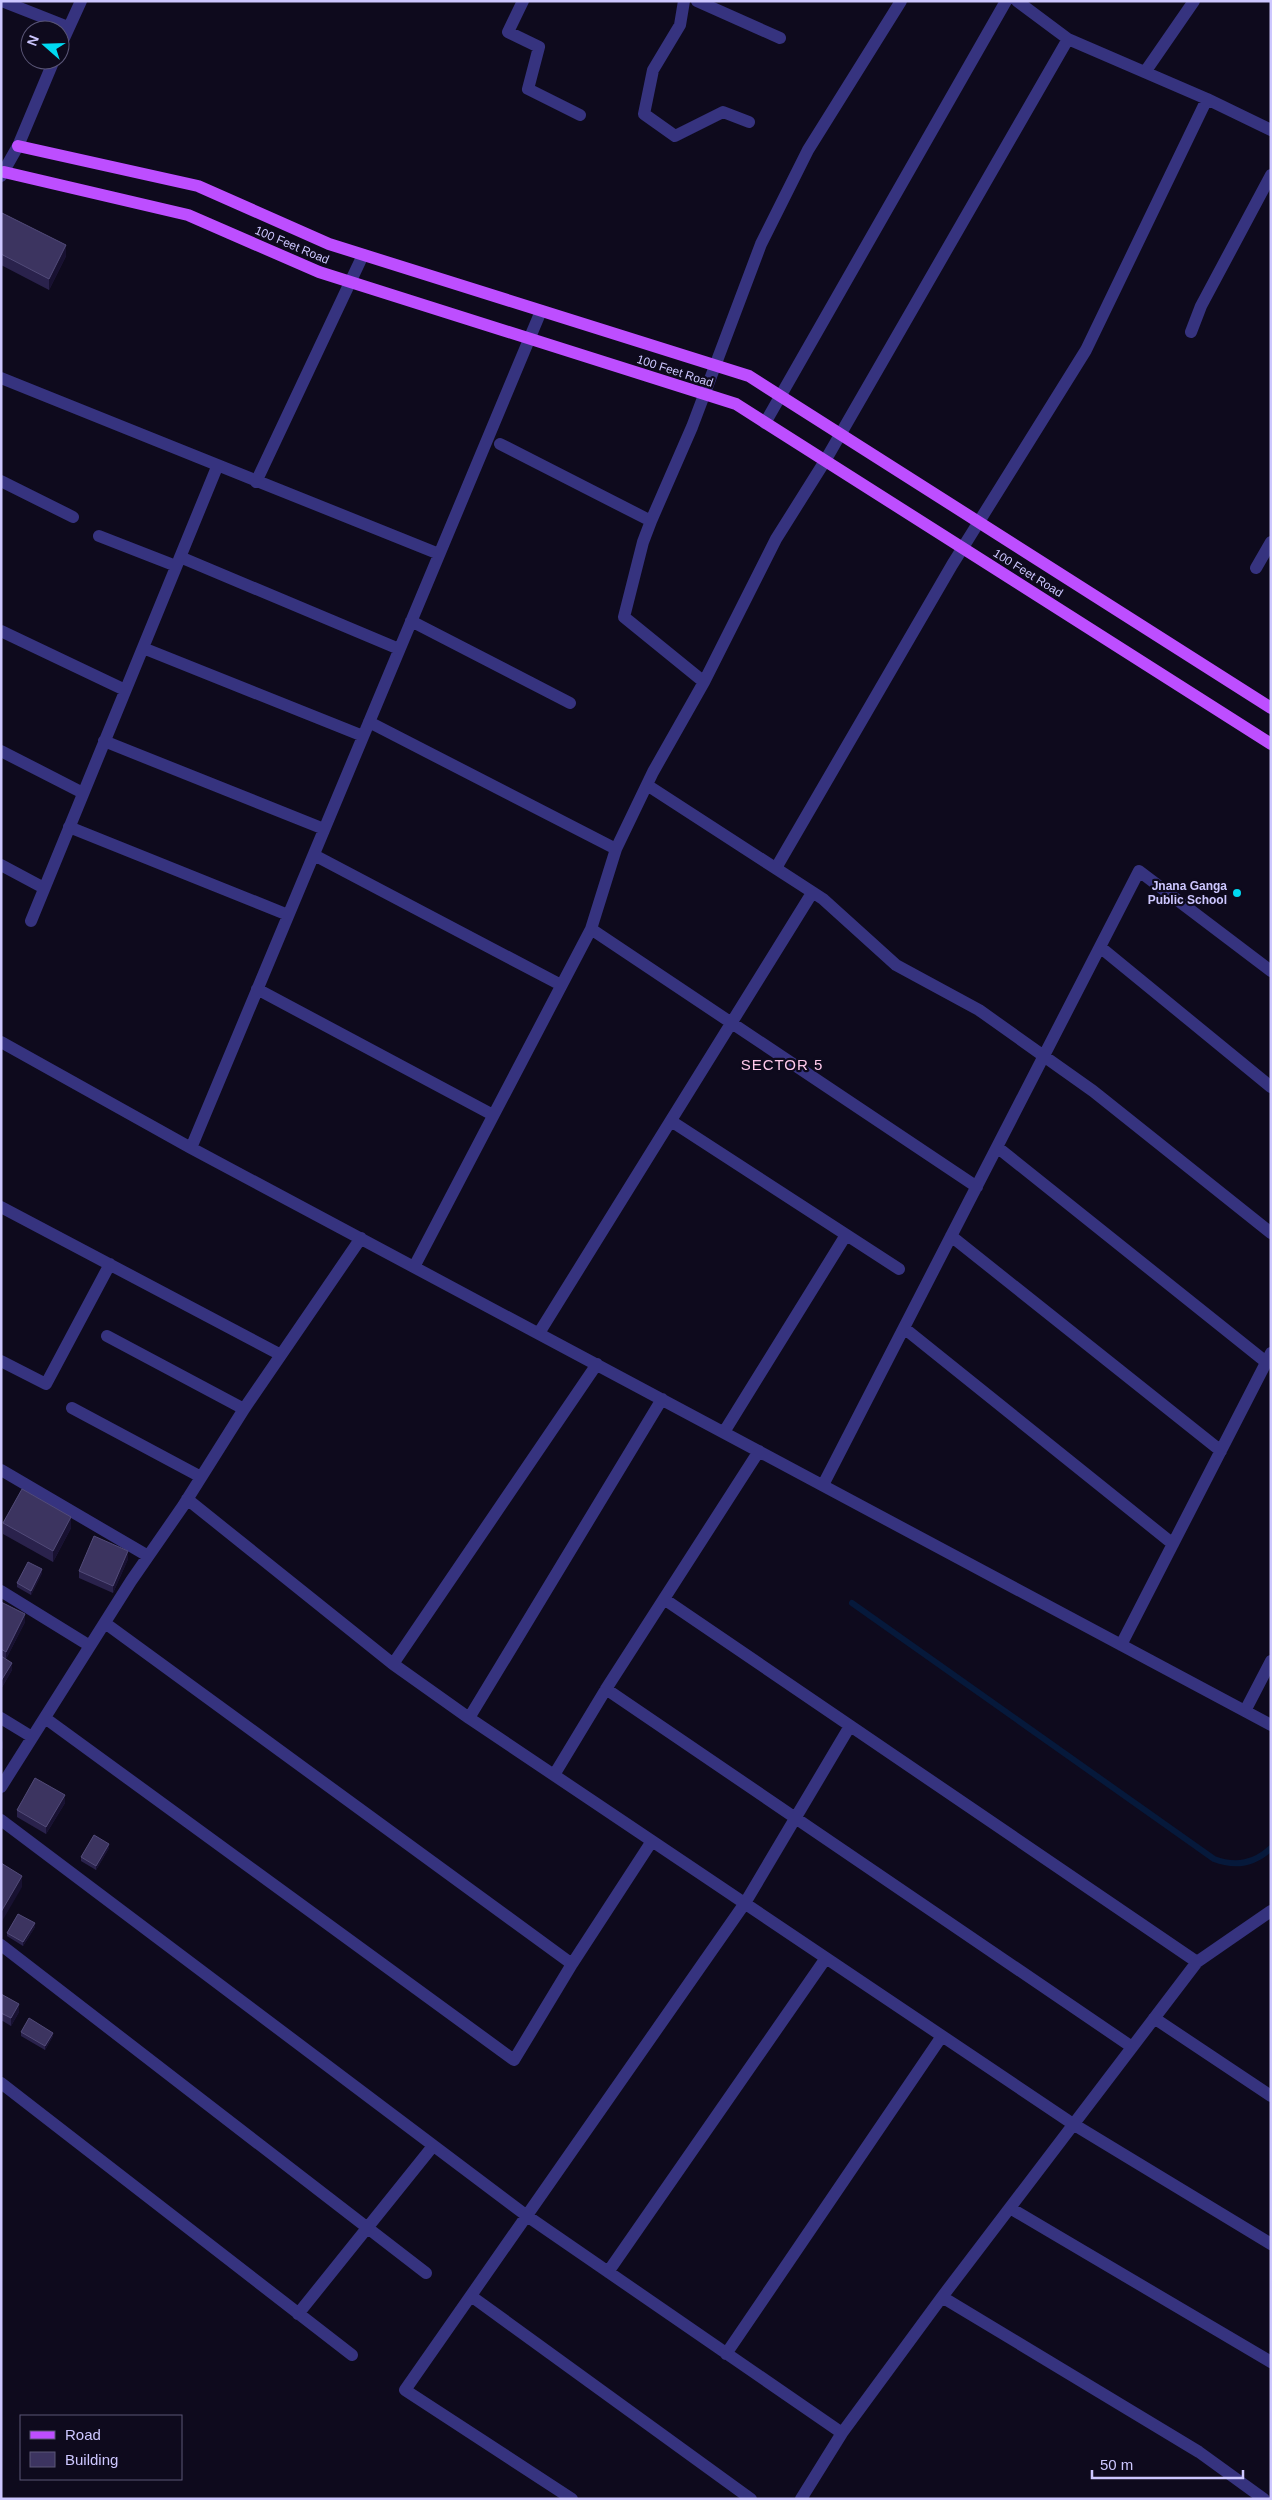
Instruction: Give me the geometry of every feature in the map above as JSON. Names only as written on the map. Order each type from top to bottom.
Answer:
[{"type":"main road","name":"100 Feet Road","points":[[18,146],[198,186],[330,244],[749,376],[1271,708]]},
{"type":"main road","name":"100 Feet Road","points":[[2,174],[188,215],[319,272],[736,404],[1271,744]]},
{"type":"street","points":[[2,1],[48,20]]},
{"type":"street","points":[[70,24],[81,1]]},
{"type":"street","points":[[523,1],[508,32],[539,47],[528,89],[580,115]]},
{"type":"street","points":[[684,1],[680,25],[653,70],[644,114],[675,136],[723,112],[749,122]]},
{"type":"street","points":[[697,1],[780,38]]},
{"type":"street","points":[[704,682],[624,617],[643,542],[705,394],[761,244],[804,159],[901,1]]},
{"type":"street","points":[[765,423],[1006,1]]},
{"type":"street","points":[[1017,1],[1068,39],[1206,99],[1271,130]]},
{"type":"street","points":[[1145,72],[1194,1]]},
{"type":"street","points":[[414,1266],[591,929],[616,849],[647,785],[704,682],[776,539],[825,461],[1068,39]]},
{"type":"street","points":[[2,174],[18,146],[50,70]]},
{"type":"street","points":[[776,868],[963,548],[1086,350],[1149,223],[1206,99]]},
{"type":"street","points":[[1191,332],[1201,306],[1271,175]]},
{"type":"street","points":[[256,482],[363,255]]},
{"type":"street","points":[[191,1148],[541,311]]},
{"type":"street","points":[[1,378],[217,467],[439,554]]},
{"type":"street","points":[[500,444],[651,521]]},
{"type":"street","points":[[31,921],[217,467]]},
{"type":"street","points":[[1,481],[73,517]]},
{"type":"street","points":[[98,536],[178,562],[399,650]]},
{"type":"street","points":[[1256,568],[1271,542]]},
{"type":"street","points":[[411,621],[570,703]]},
{"type":"street","points":[[1,631],[125,690]]},
{"type":"street","points":[[142,648],[363,736]]},
{"type":"street","points":[[369,722],[616,849]]},
{"type":"street","points":[[104,741],[324,829]]},
{"type":"street","points":[[1,751],[83,793]]},
{"type":"street","points":[[647,785],[823,899],[896,965],[979,1010],[1093,1091],[1271,1233]]},
{"type":"street","points":[[69,827],[288,915]]},
{"type":"street","points":[[314,854],[561,985]]},
{"type":"street","points":[[1,865],[44,888]]},
{"type":"street","points":[[823,1485],[1140,871],[1271,971]]},
{"type":"street","points":[[539,1333],[812,893]]},
{"type":"street","points":[[591,929],[977,1187]]},
{"type":"street","points":[[1100,947],[1271,1087]]},
{"type":"street","points":[[257,989],[493,1115]]},
{"type":"street","points":[[1,1042],[191,1148],[1271,1725]]},
{"type":"street","points":[[671,1121],[899,1269]]},
{"type":"street","points":[[997,1147],[1268,1358],[1121,1645]]},
{"type":"street","points":[[1,1207],[281,1355]]},
{"type":"street","points":[[724,1432],[846,1235]]},
{"type":"street","points":[[951,1236],[1221,1451]]},
{"type":"street","points":[[2,1783],[104,1623],[244,1410],[361,1238]]},
{"type":"street","points":[[1,1360],[46,1384],[110,1264]]},
{"type":"street","points":[[904,1328],[1173,1544]]},
{"type":"street","points":[[107,1336],[244,1410]]},
{"type":"street","points":[[393,1664],[597,1364]]},
{"type":"street","points":[[468,1718],[662,1399]]},
{"type":"street","points":[[72,1408],[201,1477]]},
{"type":"street","points":[[554,1775],[606,1689],[759,1451]]},
{"type":"street","points":[[1,1470],[148,1556]]},
{"type":"street","points":[[187,1499],[393,1664],[468,1718],[1073,2124],[1271,2244]]},
{"type":"street","points":[[1,1590],[90,1646]]},
{"type":"street","points":[[664,1599],[1197,1962]]},
{"type":"street","points":[[104,1623],[572,1964]]},
{"type":"street","points":[[1245,1711],[1271,1661]]},
{"type":"street","points":[[606,1689],[1132,2047]]},
{"type":"street","points":[[1,1718],[32,1737]]},
{"type":"street","points":[[45,1718],[514,2060],[572,1964],[652,1841]]},
{"type":"street","points":[[572,2499],[405,2390],[745,1903],[850,1726]]},
{"type":"street","points":[[1,1820],[527,2216],[842,2434]]},
{"type":"street","points":[[801,2499],[842,2434],[942,2297],[1197,1962],[1270,1913]]},
{"type":"street","points":[[1,1945],[426,2273]]},
{"type":"street","points":[[608,2272],[826,1958]]},
{"type":"street","points":[[1154,2018],[1271,2096]]},
{"type":"street","points":[[726,2354],[942,2036]]},
{"type":"street","points":[[1,2083],[352,2355]]},
{"type":"street","points":[[298,2314],[433,2146]]},
{"type":"street","points":[[1010,2208],[1271,2362]]},
{"type":"street","points":[[471,2296],[751,2499]]},
{"type":"street","points":[[942,2297],[1200,2452],[1264,2499]]},
{"type":"building","points":[[2,213],[66,245],[49,279],[1,254]]},
{"type":"building","points":[[22,1489],[71,1517],[53,1551],[3,1523]]},
{"type":"building","points":[[94,1536],[128,1551],[113,1586],[79,1571]]},
{"type":"building","points":[[28,1562],[42,1569],[31,1591],[17,1583]]},
{"type":"building","points":[[1,1602],[25,1614],[6,1652],[1,1649]]},
{"type":"building","points":[[1,1656],[12,1663],[1,1681]]},
{"type":"building","points":[[35,1778],[65,1795],[46,1827],[17,1810]]},
{"type":"building","points":[[94,1835],[109,1844],[96,1866],[81,1857]]},
{"type":"building","points":[[1,1863],[22,1876],[1,1912]]},
{"type":"building","points":[[18,1914],[35,1923],[23,1942],[7,1933]]},
{"type":"building","points":[[1,1994],[19,2004],[11,2018],[1,2013]]},
{"type":"building","points":[[29,2018],[53,2033],[45,2046],[21,2032]]},
{"type":"waterway","points":[[852,1603],[1214,1859],[1229,1863],[1251,1861],[1271,1848]]},
{"type":"place","name":"Jnana Ganga Public School","points":[[1237,893]]},
{"type":"district","name":"SECTOR 5","points":[[782,1064]]}]
